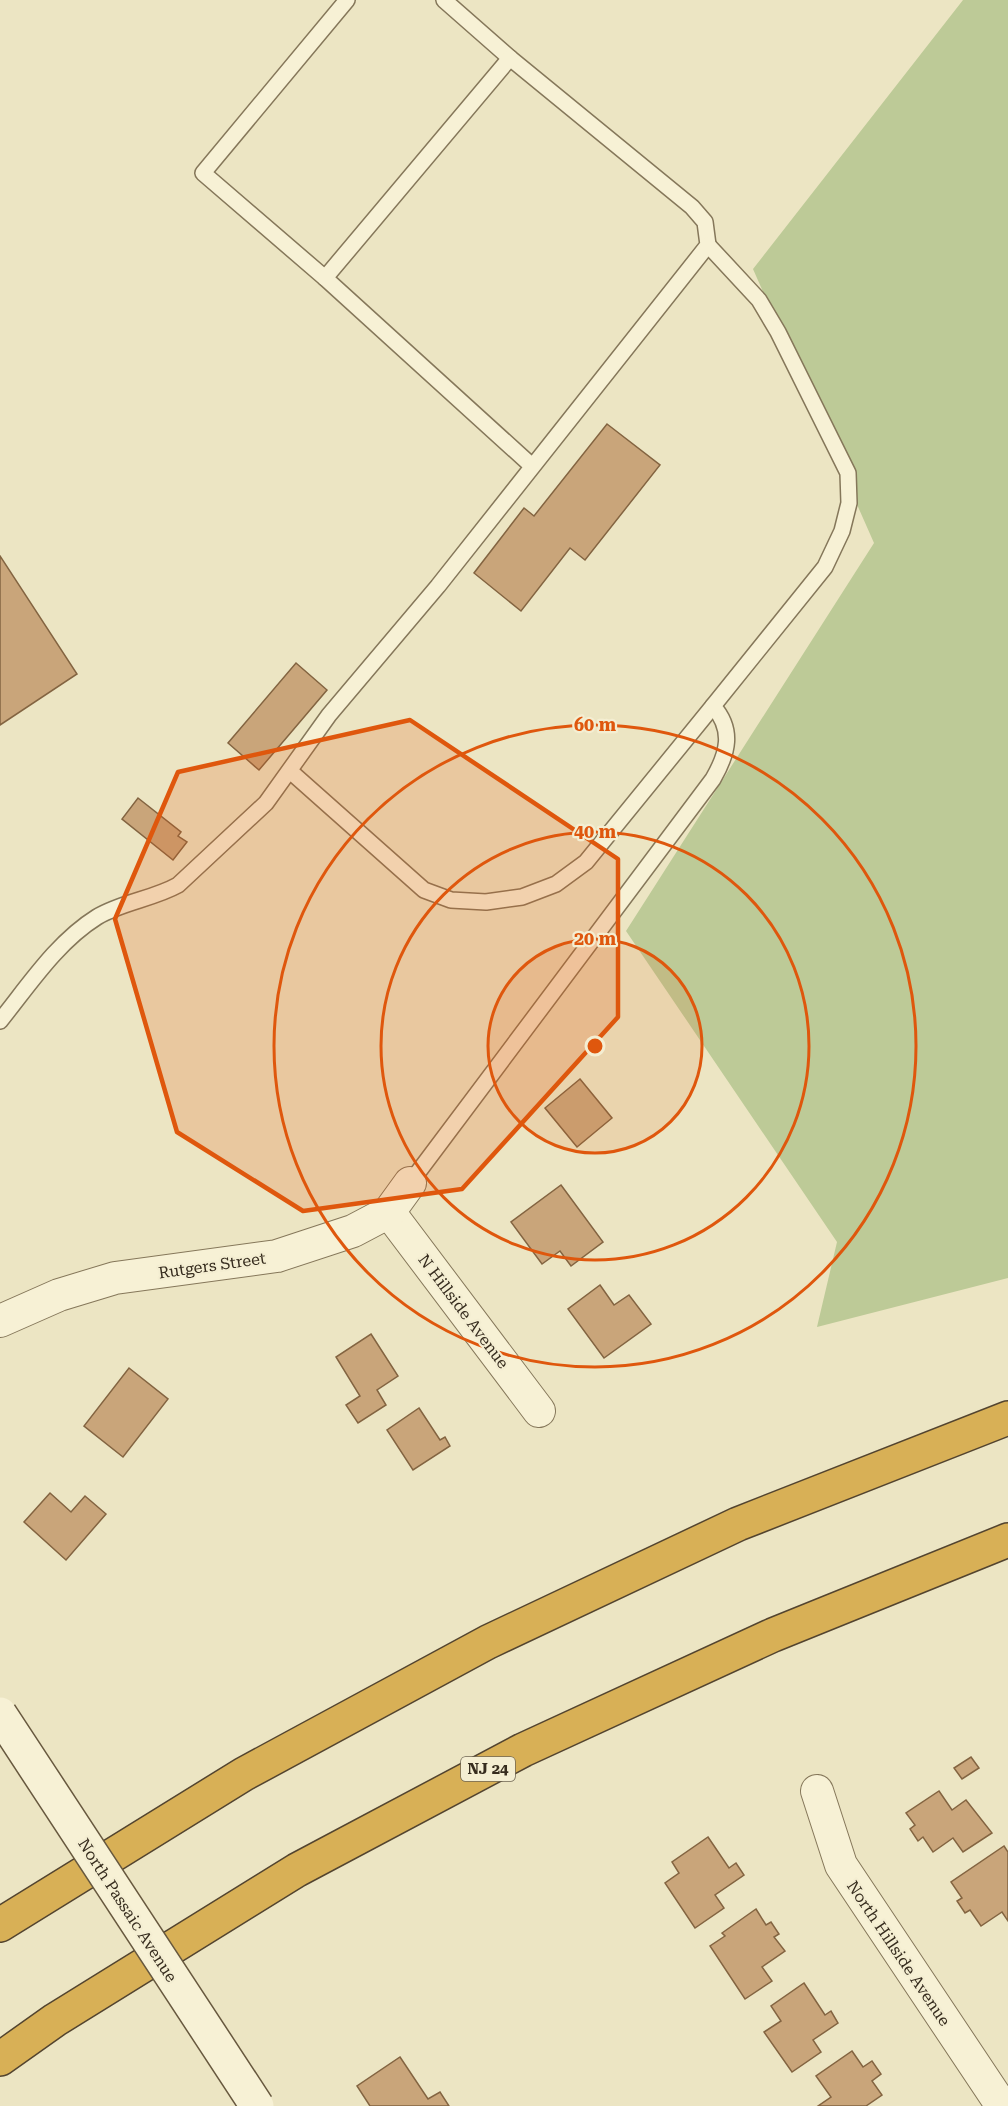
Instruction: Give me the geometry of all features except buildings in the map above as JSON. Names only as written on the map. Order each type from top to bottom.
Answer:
[{"type":"highway","points":[[0,1925],[244,1774],[488,1642],[738,1524],[1008,1418]]},
{"type":"highway","name":"NJ 24","points":[[0,2059],[55,2020],[297,1870],[523,1750],[773,1635],[1008,1540]]},
{"type":"main road","name":"North Passaic Avenue","points":[[0,1714],[257,2106]]},
{"type":"street","name":"Rutgers Street","points":[[0,1321],[59,1295],[115,1278],[277,1256],[353,1231],[389,1212],[410,1183]]},
{"type":"street","name":"N Hillside Avenue","points":[[389,1212],[539,1411]]},
{"type":"street","name":"North Hillside Avenue","points":[[817,1791],[841,1865],[1002,2106]]},
{"type":"lane","points":[[347,0],[203,172],[325,278],[532,466]]},
{"type":"lane","points":[[290,771],[424,890],[451,900],[486,902],[522,897],[556,884],[586,862],[825,567],[842,531],[849,504],[848,473],[778,332],[759,300],[708,245],[705,222],[692,207],[510,58],[444,0]]},
{"type":"lane","points":[[325,278],[510,58]]},
{"type":"lane","points":[[0,1021],[61,947],[98,917],[161,894],[178,885],[266,803],[329,715],[389,646],[708,245]]},
{"type":"lane","points":[[410,1183],[713,779],[728,747],[727,730],[722,716],[713,706]]},
{"type":"highlighted area","points":[[410,720],[618,859],[618,1017],[462,1189],[303,1211],[177,1132],[115,919],[178,772]]},
{"type":"green space","points":[[963,0],[1008,0],[1008,1278],[817,1327],[837,1242],[626,931],[874,543],[753,269]]}]
